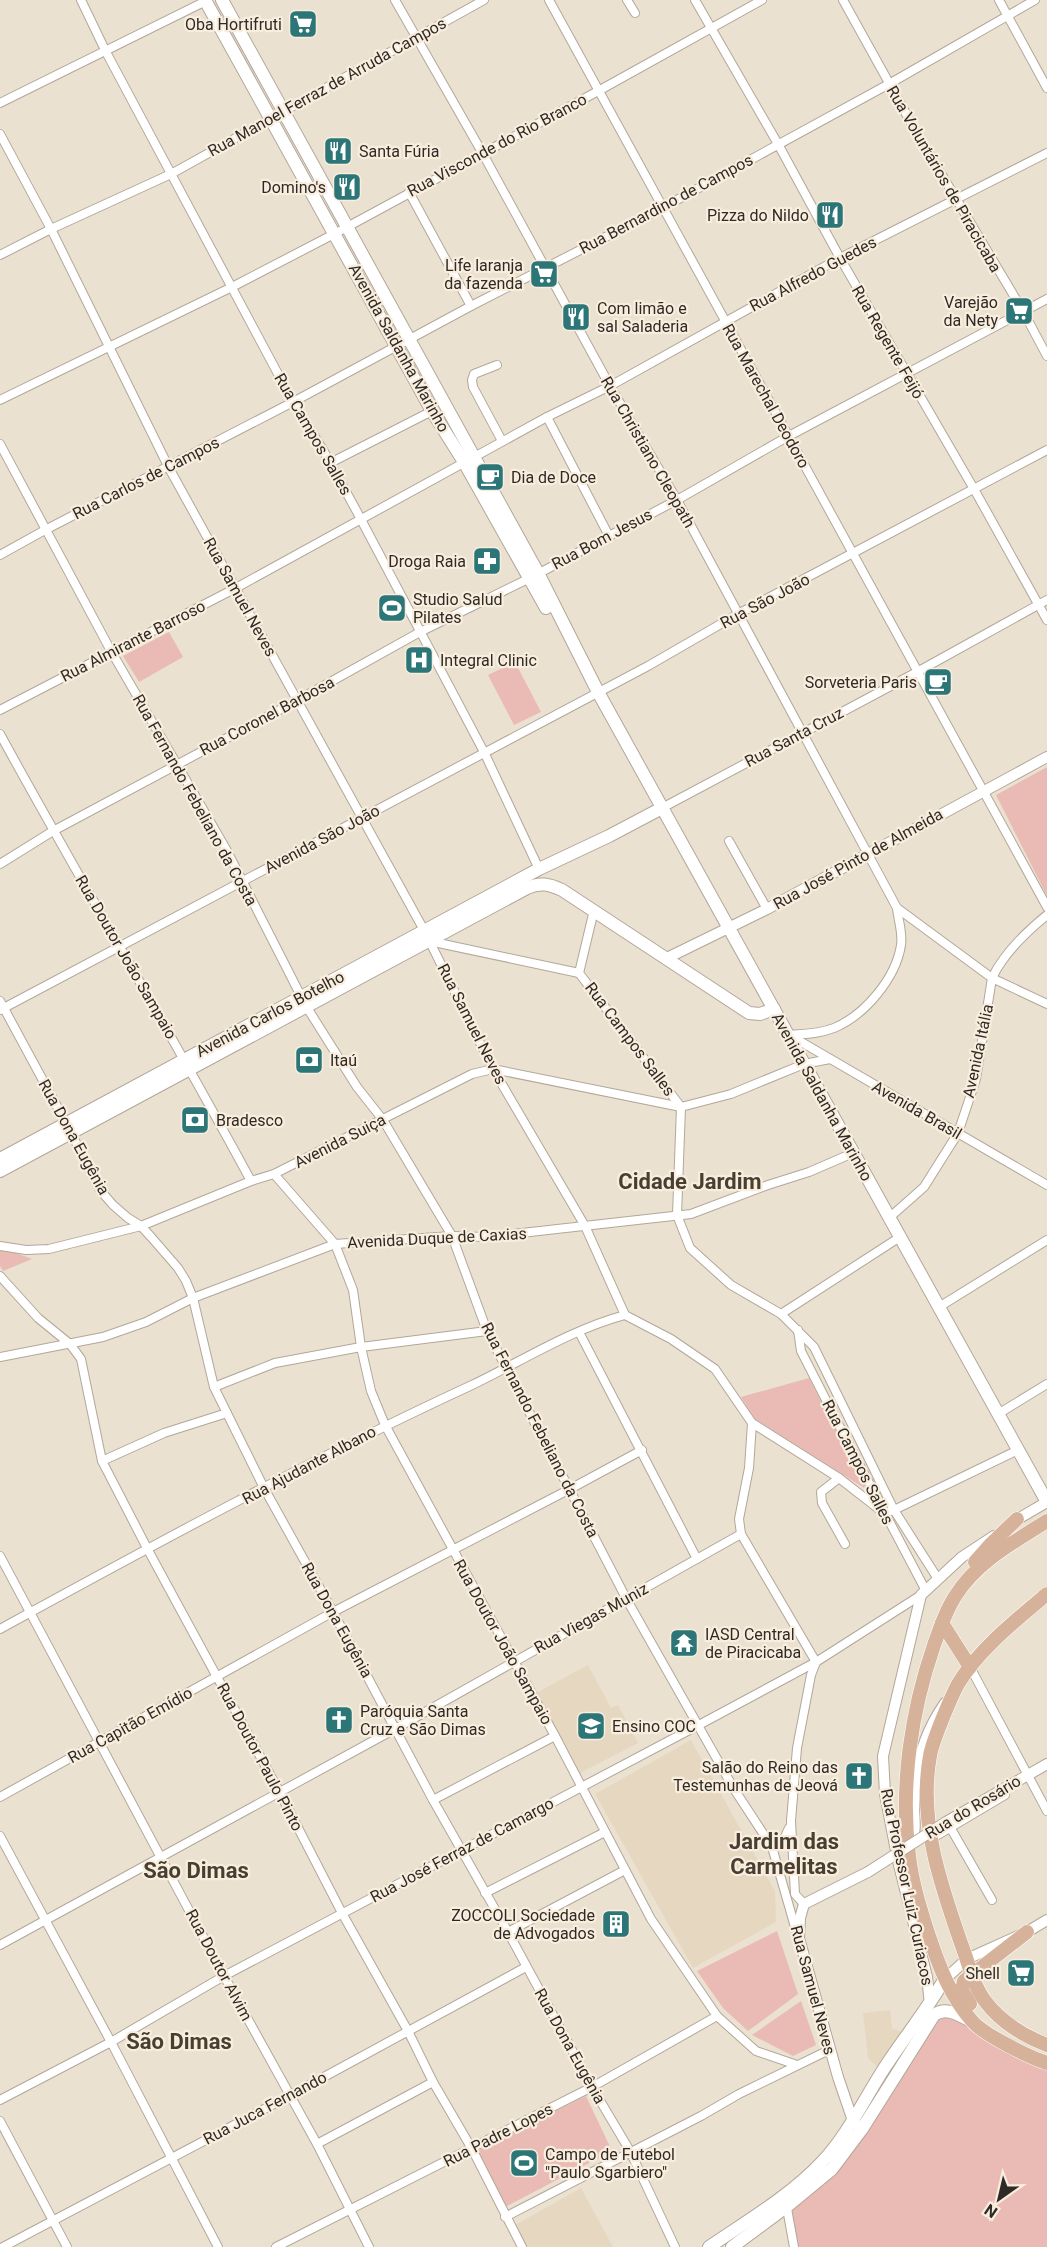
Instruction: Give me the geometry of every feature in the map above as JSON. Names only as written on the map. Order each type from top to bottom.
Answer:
[{"type":"main road","name":"Avenida Saldanha Marinho","points":[[206,0],[270,120],[404,344],[534,576],[1047,1502]]},
{"type":"main road","name":"Avenida Saldanha Marinho","points":[[222,0],[283,114],[348,226],[404,344],[432,411],[469,460]]},
{"type":"main road","name":"Rua Santa Cruz","points":[[545,867],[662,808]]},
{"type":"main road","points":[[545,867],[553,885],[749,1013],[760,1014],[774,1009]]},
{"type":"main road","points":[[527,888],[545,867]]},
{"type":"main road","name":"Avenida Carlos Botelho","points":[[0,1159],[68,1127],[427,936],[545,867]]},
{"type":"main road","points":[[527,888],[543,884],[553,885]]},
{"type":"main road","name":"Avenida Carlos Botelho","points":[[427,936],[527,888]]},
{"type":"main road","name":"Avenida Carlos Botelho","points":[[0,1171],[68,1127]]},
{"type":"main road","points":[[973,2022],[945,1980],[922,1915],[909,1857],[907,1769],[918,1701],[926,1668],[942,1623],[978,1557],[1017,1519]]},
{"type":"main road","points":[[956,1595],[975,1570],[989,1558],[1047,1521]]},
{"type":"main road","points":[[1047,1594],[1026,1611],[970,1667],[957,1685],[930,1755],[926,1798],[932,1849],[971,1974],[984,1999],[996,2013],[1024,2034],[1047,2045]]},
{"type":"main road","points":[[942,1623],[970,1667]]},
{"type":"main road","points":[[906,1888],[922,1915]]},
{"type":"main road","points":[[993,2035],[976,2014],[962,1990],[964,1981],[1027,1932]]},
{"type":"main road","points":[[732,2247],[832,2169],[857,2125],[884,2068],[945,1980]]},
{"type":"main road","points":[[709,2247],[786,2194],[823,2161],[857,2125],[934,2015],[940,2010],[947,2010],[973,2022],[1025,2054],[1047,2063]]},
{"type":"street","name":"Rua Campos Salles","points":[[81,0],[106,52],[293,402],[330,463],[545,867]]},
{"type":"street","points":[[0,104],[206,0]]},
{"type":"street","name":"Rua Christiano Cleopath","points":[[395,0],[546,267],[610,386],[677,500],[897,908]]},
{"type":"street","name":"Rua Manoel Ferraz de Arruda Campos","points":[[0,255],[171,174],[283,114],[483,0]]},
{"type":"street","name":"Rua Marechal Deodoro","points":[[549,0],[1047,907]]},
{"type":"street","points":[[627,0],[635,13]]},
{"type":"street","name":"Rua Regente Feijó","points":[[695,0],[906,374],[1043,603],[1047,620]]},
{"type":"street","name":"Rua Visconde do Rio Branco","points":[[0,400],[232,287],[336,233],[762,0]]},
{"type":"street","name":"Rua Voluntários de Piracicaba","points":[[843,0],[956,201],[1023,311],[1047,356]]},
{"type":"street","points":[[999,0],[1047,88]]},
{"type":"street","name":"Rua Bernardino de Campos","points":[[293,402],[471,306],[664,207],[889,84],[1035,0]]},
{"type":"street","name":"Rua Samuel Neves","points":[[0,134],[51,229],[169,468],[234,589],[363,817],[427,936],[493,1069],[585,1226],[625,1315]]},
{"type":"street","name":"Rua Alfredo Guedes","points":[[360,519],[547,417],[610,386],[840,258],[1047,153]]},
{"type":"street","points":[[409,192],[471,306]]},
{"type":"street","name":"Rua Bom Jesus","points":[[534,576],[1047,299]]},
{"type":"street","points":[[497,365],[474,374],[472,380],[473,387],[502,441]]},
{"type":"street","name":"Rua Carlos de Campos","points":[[0,555],[293,402]]},
{"type":"street","points":[[330,463],[432,411]]},
{"type":"street","points":[[547,417],[609,536]]},
{"type":"street","name":"Rua Fernando Febeliano da Costa","points":[[0,444],[111,651],[226,849],[303,1002],[357,1087],[383,1120],[452,1236],[488,1331],[627,1599],[697,1726],[772,1847]]},
{"type":"street","name":"Rua São João","points":[[484,752],[1047,450]]},
{"type":"street","name":"Rua Almirante Barroso","points":[[0,710],[234,589],[360,519]]},
{"type":"street","name":"Rua Coronel Barbosa","points":[[0,864],[54,831],[420,632],[534,576]]},
{"type":"street","name":"Rua Santa Cruz","points":[[662,808],[1043,603]]},
{"type":"street","name":"Rua Doutor João Sampaio","points":[[0,734],[188,1064],[251,1181]]},
{"type":"street","name":"Avenida São João","points":[[1,1006],[243,882],[484,752]]},
{"type":"street","name":"Rua José Pinto de Almeida","points":[[667,958],[767,909],[1047,757]]},
{"type":"street","points":[[729,841],[767,909]]},
{"type":"street","points":[[897,908],[992,978],[1047,1004]]},
{"type":"street","points":[[788,1035],[814,1033],[832,1029],[844,1023],[865,1007],[888,981],[902,944],[897,908]]},
{"type":"street","name":"Rua Campos Salles","points":[[594,910],[579,973],[681,1107],[677,1215],[690,1248],[730,1285],[781,1314],[814,1347],[894,1510],[938,1579]]},
{"type":"street","name":"Avenida Itália","points":[[889,1218],[924,1187],[958,1133],[976,1079],[992,978],[999,963],[1047,915]]},
{"type":"street","points":[[427,936],[579,973]]},
{"type":"street","name":"Rua Dona Eugênia","points":[[1,1006],[105,1198],[141,1226],[178,1268],[193,1298],[214,1387],[264,1488],[433,1800],[592,2087],[630,2151],[675,2247]]},
{"type":"street","name":"Avenida Brasil","points":[[788,1035],[1047,1185]]},
{"type":"street","points":[[681,1107],[731,1094],[804,1064],[830,1059]]},
{"type":"street","name":"Avenida Suiça","points":[[0,1246],[26,1250],[49,1249],[141,1226],[251,1181],[274,1174],[472,1074],[493,1069],[681,1107]]},
{"type":"street","name":"Avenida Duque de Caxias","points":[[0,1357],[103,1337],[146,1322],[193,1298],[335,1244],[452,1236],[485,1237],[691,1214],[809,1172],[853,1152]]},
{"type":"street","name":"Rua Doutor João Sampaio","points":[[274,1174],[335,1244],[353,1290],[361,1347],[371,1391],[385,1425],[555,1736],[651,1919],[717,2016],[756,2051],[797,2065]]},
{"type":"street","points":[[781,1314],[900,1237]]},
{"type":"street","points":[[939,1307],[1047,1240]]},
{"type":"street","name":"Rua Doutor Paulo Pinto","points":[[0,1276],[38,1318],[70,1344],[81,1359],[102,1461],[342,1913],[408,2031],[433,2082],[472,2149],[522,2247]]},
{"type":"street","points":[[625,1315],[671,1339],[715,1369],[752,1423],[839,1478],[884,1513],[1018,1450]]},
{"type":"street","name":"Rua Ajudante Albano","points":[[0,1629],[385,1425],[507,1369],[598,1322],[625,1315]]},
{"type":"street","name":"Rua Campos Salles","points":[[798,1329],[801,1351],[923,1593]]},
{"type":"street","points":[[214,1387],[275,1364],[361,1347],[488,1331]]},
{"type":"street","points":[[579,1332],[697,1560]]},
{"type":"street","points":[[998,1414],[1047,1384]]},
{"type":"street","points":[[102,1461],[164,1433],[227,1413]]},
{"type":"street","points":[[752,1423],[749,1468],[739,1519],[741,1534],[816,1662]]},
{"type":"street","points":[[849,1445],[858,1440]]},
{"type":"street","name":"Rua Capitão Emídio","points":[[0,1797],[333,1612],[642,1450]]},
{"type":"street","points":[[839,1478],[821,1491],[822,1503],[845,1544]]},
{"type":"street","points":[[923,1593],[962,1557],[1017,1519],[1047,1502]]},
{"type":"street","name":"Rua Viegas Muniz","points":[[0,1945],[395,1729],[513,1660],[741,1534]]},
{"type":"street","name":"Rua Doutor Alvim","points":[[0,1556],[224,1976],[317,2144],[369,2247]]},
{"type":"street","name":"Rua José Ferraz de Camargo","points":[[0,2100],[111,2042],[224,1976],[816,1662],[923,1593]]},
{"type":"street","name":"Rua Professor Luiz Curiacos","points":[[923,1593],[883,1756],[885,1794],[927,1977],[930,2004]]},
{"type":"street","name":"Rua Samuel Neves","points":[[804,1904],[795,1894],[791,1821],[797,1748],[811,1675],[816,1662]]},
{"type":"street","points":[[970,1667],[1047,1811]]},
{"type":"street","points":[[911,1845],[916,1831],[914,1803],[916,1774],[923,1745],[936,1715],[957,1685]]},
{"type":"street","points":[[433,1800],[555,1736]]},
{"type":"street","name":"Rua do Rosário","points":[[804,1904],[868,1872],[1047,1764]]},
{"type":"street","points":[[931,1839],[948,1825],[1005,1795]]},
{"type":"street","points":[[772,1847],[784,1839],[791,1821]]},
{"type":"street","points":[[948,1825],[992,1900]]},
{"type":"street","points":[[485,1893],[605,1832]]},
{"type":"street","points":[[0,1836],[218,2247]]},
{"type":"street","name":"Rua Samuel Neves","points":[[772,1847],[829,2050],[857,2125]]},
{"type":"street","points":[[508,1932],[625,1870]]},
{"type":"street","points":[[799,1938],[804,1904]]},
{"type":"street","points":[[945,1980],[967,1959],[1027,1932],[1047,1920]]},
{"type":"street","name":"Rua Juca Fernando","points":[[3,2247],[290,2096],[526,1967]]},
{"type":"street","name":"Rua Padre Lopes","points":[[276,2247],[592,2087],[717,2016]]},
{"type":"street","points":[[505,2217],[739,2094],[829,2050]]},
{"type":"street","points":[[317,2144],[433,2082]]},
{"type":"street","points":[[0,2121],[68,2247]]},
{"type":"street","points":[[786,2194],[786,2207],[794,2247]]},
{"type":"shaded area","points":[[169,632],[183,657],[139,682],[123,656]]},
{"type":"shaded area","points":[[515,662],[541,712],[514,725],[488,675]]},
{"type":"shaded area","points":[[1047,767],[1047,896],[996,795]]},
{"type":"shaded area","points":[[0,1250],[32,1259],[3,1271],[0,1266]]},
{"type":"shaded area","points":[[809,1378],[866,1489],[756,1421],[741,1397]]},
{"type":"shaded area","name":"Ensino COC","points":[[588,1665],[611,1708],[618,1705],[638,1743],[578,1774],[536,1693]]},
{"type":"shaded area","points":[[691,1740],[775,1891],[776,1922],[693,1968],[595,1794]]},
{"type":"shaded area","points":[[777,1931],[798,1994],[748,2031],[723,2008],[697,1971]]},
{"type":"shaded area","points":[[801,2001],[816,2045],[793,2056],[752,2035]]},
{"type":"shaded area","points":[[890,2010],[892,2028],[904,2033],[879,2069],[868,2058],[863,2013]]},
{"type":"shaded area","points":[[940,2010],[1047,2066],[1047,2247],[794,2247],[786,2207],[832,2169]]},
{"type":"shaded area","points":[[586,2096],[612,2151],[503,2208],[475,2152]]},
{"type":"shaded area","points":[[581,2188],[613,2247],[527,2247],[515,2225]]},
{"type":"place","name":"Oba Hortifruti","points":[[303,24]]},
{"type":"place","name":"Santa Fúria","points":[[338,151]]},
{"type":"place","name":"Domino's","points":[[347,187]]},
{"type":"place","name":"Pizza do Nildo","points":[[830,215]]},
{"type":"place","name":"Life laranja da fazenda","points":[[544,274]]},
{"type":"place","name":"Varejão da Nety","points":[[1019,311]]},
{"type":"place","name":"Com limão e sal Saladeria","points":[[576,317]]},
{"type":"place","name":"Dia de Doce","points":[[490,477]]},
{"type":"place","name":"Droga Raia","points":[[487,561]]},
{"type":"place","name":"Studio Salud Pilates","points":[[392,608]]},
{"type":"place","name":"Integral Clinic","points":[[419,660]]},
{"type":"place","name":"Sorveteria Paris","points":[[938,682]]},
{"type":"place","name":"Itaú","points":[[309,1060]]},
{"type":"place","name":"Bradesco","points":[[195,1120]]},
{"type":"place","name":"IASD Central de Piracicaba","points":[[684,1643]]},
{"type":"place","name":"Paróquia Santa Cruz e São Dimas","points":[[339,1720]]},
{"type":"place","name":"Ensino COC","points":[[591,1726]]},
{"type":"place","name":"Salão do Reino das Testemunhas de Jeová","points":[[859,1776]]},
{"type":"place","name":"ZOCCOLI Sociedade de Advogados","points":[[616,1924]]},
{"type":"place","name":"Shell","points":[[1021,1973]]},
{"type":"place","name":"Campo de Futebol \"Paulo Sgarbiero\"","points":[[524,2163]]},
{"type":"district","name":"Cidade Jardim","points":[[690,1181]]},
{"type":"district","name":"Jardim das Carmelitas","points":[[784,1854]]},
{"type":"district","name":"São Dimas","points":[[196,1870]]},
{"type":"district","name":"São Dimas","points":[[179,2041]]}]
